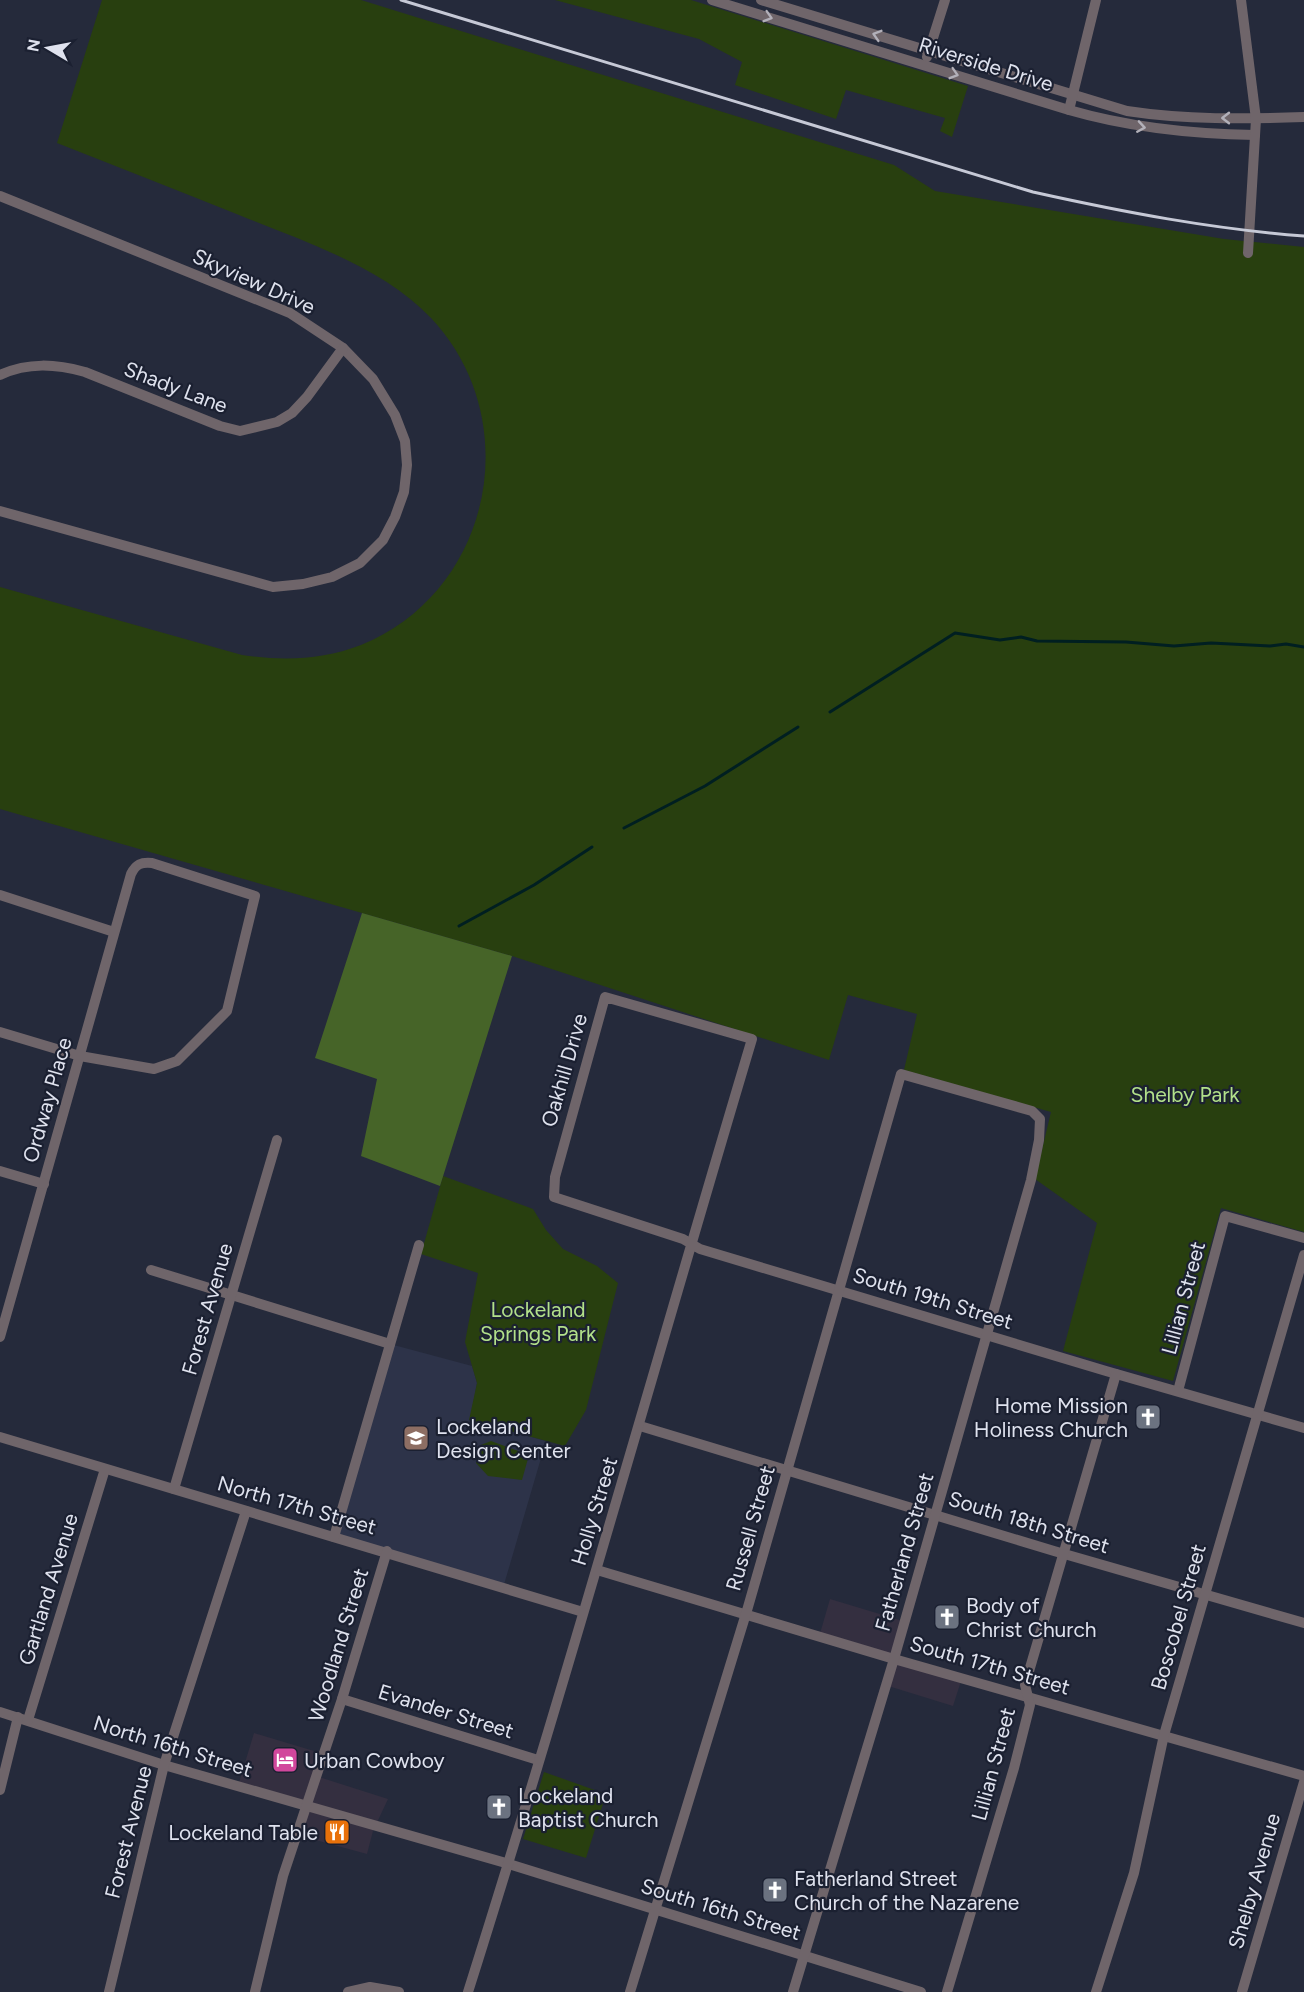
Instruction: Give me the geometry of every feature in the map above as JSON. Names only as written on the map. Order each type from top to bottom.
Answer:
[{"type":"street","name":"Riverside Drive","points":[[712,0],[1120,124],[1170,131],[1255,135]]},
{"type":"street","name":"Riverside Drive","points":[[761,0],[1127,111],[1158,116],[1304,117]]},
{"type":"street","points":[[923,64],[945,0]]},
{"type":"street","points":[[1069,110],[1096,0]]},
{"type":"street","points":[[1241,0],[1256,118],[1248,253]]},
{"type":"street","name":"Skyview Drive","points":[[0,196],[290,313],[343,348],[373,379],[395,415],[405,441],[407,465],[404,492],[383,540],[360,563],[332,577],[303,584],[273,587],[0,511]]},
{"type":"street","name":"Shady Lane","points":[[0,375],[33,365],[63,366],[85,372],[220,426],[240,431],[277,422],[292,413],[307,397],[343,348]]},
{"type":"street","name":"Ordway Place","points":[[0,1337],[4,1306],[44,1184],[114,932],[135,867],[142,862],[152,862],[255,896],[227,1011],[177,1061],[154,1069],[80,1056]]},
{"type":"street","points":[[0,895],[114,932]]},
{"type":"street","name":"Oakhill Drive","points":[[554,1197],[555,1177],[605,998],[752,1039]]},
{"type":"street","points":[[0,1032],[80,1056]]},
{"type":"street","name":"Holly Street","points":[[468,1992],[640,1426],[691,1243],[752,1039]]},
{"type":"street","name":"Russell Street","points":[[630,1992],[746,1614],[901,1074],[1027,1110],[1036,1114],[1040,1119]]},
{"type":"street","name":"Fatherland Street","points":[[793,1992],[894,1659],[987,1335],[1031,1179],[1039,1140],[1040,1119]]},
{"type":"street","name":"Forest Avenue","points":[[174,1489],[277,1140]]},
{"type":"street","points":[[0,1171],[44,1184]]},
{"type":"street","name":"South 19th Street","points":[[554,1197],[683,1239],[700,1249],[1304,1428]]},
{"type":"street","name":"Lillian Street","points":[[1178,1391],[1225,1216],[1304,1238]]},
{"type":"street","points":[[334,1537],[419,1245]]},
{"type":"street","name":"Boscobel Street","points":[[1096,1992],[1134,1873],[1164,1735],[1304,1255]]},
{"type":"street","points":[[151,1270],[390,1344]]},
{"type":"street","name":"Lillian Street","points":[[947,1992],[1014,1768],[1030,1705],[1025,1685],[1116,1374]]},
{"type":"street","name":"South 18th Street","points":[[640,1426],[1063,1554],[1304,1623]]},
{"type":"street","name":"North 17th Street","points":[[0,1437],[387,1551],[583,1612]]},
{"type":"street","name":"Gartland Avenue","points":[[0,1790],[105,1469]]},
{"type":"street","name":"Forest Avenue","points":[[108,1992],[164,1765],[246,1511]]},
{"type":"street","name":"Woodland Street","points":[[255,1992],[283,1876],[342,1699],[387,1551]]},
{"type":"street","name":"South 17th Street","points":[[597,1570],[894,1659],[1304,1776]]},
{"type":"street","name":"Evander Street","points":[[342,1699],[538,1760]]},
{"type":"street","name":"North 16th Street","points":[[0,1712],[164,1765],[508,1864]]},
{"type":"street","name":"Shelby Avenue","points":[[1242,1992],[1304,1782]]},
{"type":"street","name":"South 16th Street","points":[[508,1864],[921,1992]]},
{"type":"street","points":[[348,1992],[370,1987],[399,1992]]},
{"type":"shaded area","points":[[390,1344],[472,1366],[477,1383],[470,1420],[546,1441],[503,1588],[334,1537]]},
{"type":"shaded area","points":[[830,1599],[903,1621],[894,1659],[962,1678],[953,1706],[885,1685],[893,1659],[819,1637]]},
{"type":"shaded area","points":[[254,1733],[324,1754],[319,1777],[388,1799],[373,1831],[367,1854],[297,1835],[308,1806],[238,1786]]},
{"type":"green space","name":"Shelby Park","points":[[102,0],[361,0],[894,165],[935,191],[1224,239],[1304,247],[1304,1232],[1221,1208],[1173,1381],[1063,1351],[1097,1223],[1035,1179],[1051,1112],[904,1070],[917,1014],[848,995],[829,1060],[512,956],[0,809],[0,587],[242,655],[302,658],[332,654],[361,645],[406,620],[441,586],[466,545],[481,500],[486,452],[479,405],[461,359],[431,318],[412,300],[390,284],[341,257],[57,143]]},
{"type":"green space","points":[[555,0],[691,0],[968,86],[952,137],[940,131],[945,118],[846,90],[836,119],[735,85],[742,62],[699,39]]},
{"type":"green space","points":[[362,913],[512,956],[440,1186],[361,1156],[377,1079],[315,1058]]},
{"type":"green space","name":"Lockeland Springs Park","points":[[443,1176],[533,1209],[546,1230],[563,1249],[597,1266],[618,1283],[586,1410],[565,1446],[469,1420],[477,1383],[465,1342],[478,1273],[421,1254]]},
{"type":"green space","points":[[491,1441],[529,1455],[522,1480],[488,1476],[476,1463],[481,1445]]},
{"type":"green space","points":[[544,1772],[606,1794],[586,1858],[523,1839]]},
{"type":"waterway","points":[[830,712],[955,633],[1000,640],[1021,637],[1037,641],[1126,642],[1174,646],[1211,643],[1270,646],[1286,644],[1304,647]]},
{"type":"waterway","points":[[624,828],[705,786],[798,727]]},
{"type":"waterway","points":[[459,926],[534,885],[592,847]]},
{"type":"railway","points":[[401,0],[1033,192],[1168,219],[1304,236]]},
{"type":"place","name":"Home Mission Holiness Church","points":[[1148,1417]]},
{"type":"place","name":"Lockeland Design Center","points":[[416,1438]]},
{"type":"place","name":"Body of Christ Church","points":[[947,1617]]},
{"type":"place","name":"Urban Cowboy","points":[[285,1760]]},
{"type":"place","name":"Lockeland Baptist Church","points":[[499,1807]]},
{"type":"place","name":"Lockeland Table","points":[[337,1832]]},
{"type":"place","name":"Fatherland Street Church of the Nazarene","points":[[775,1890]]}]
